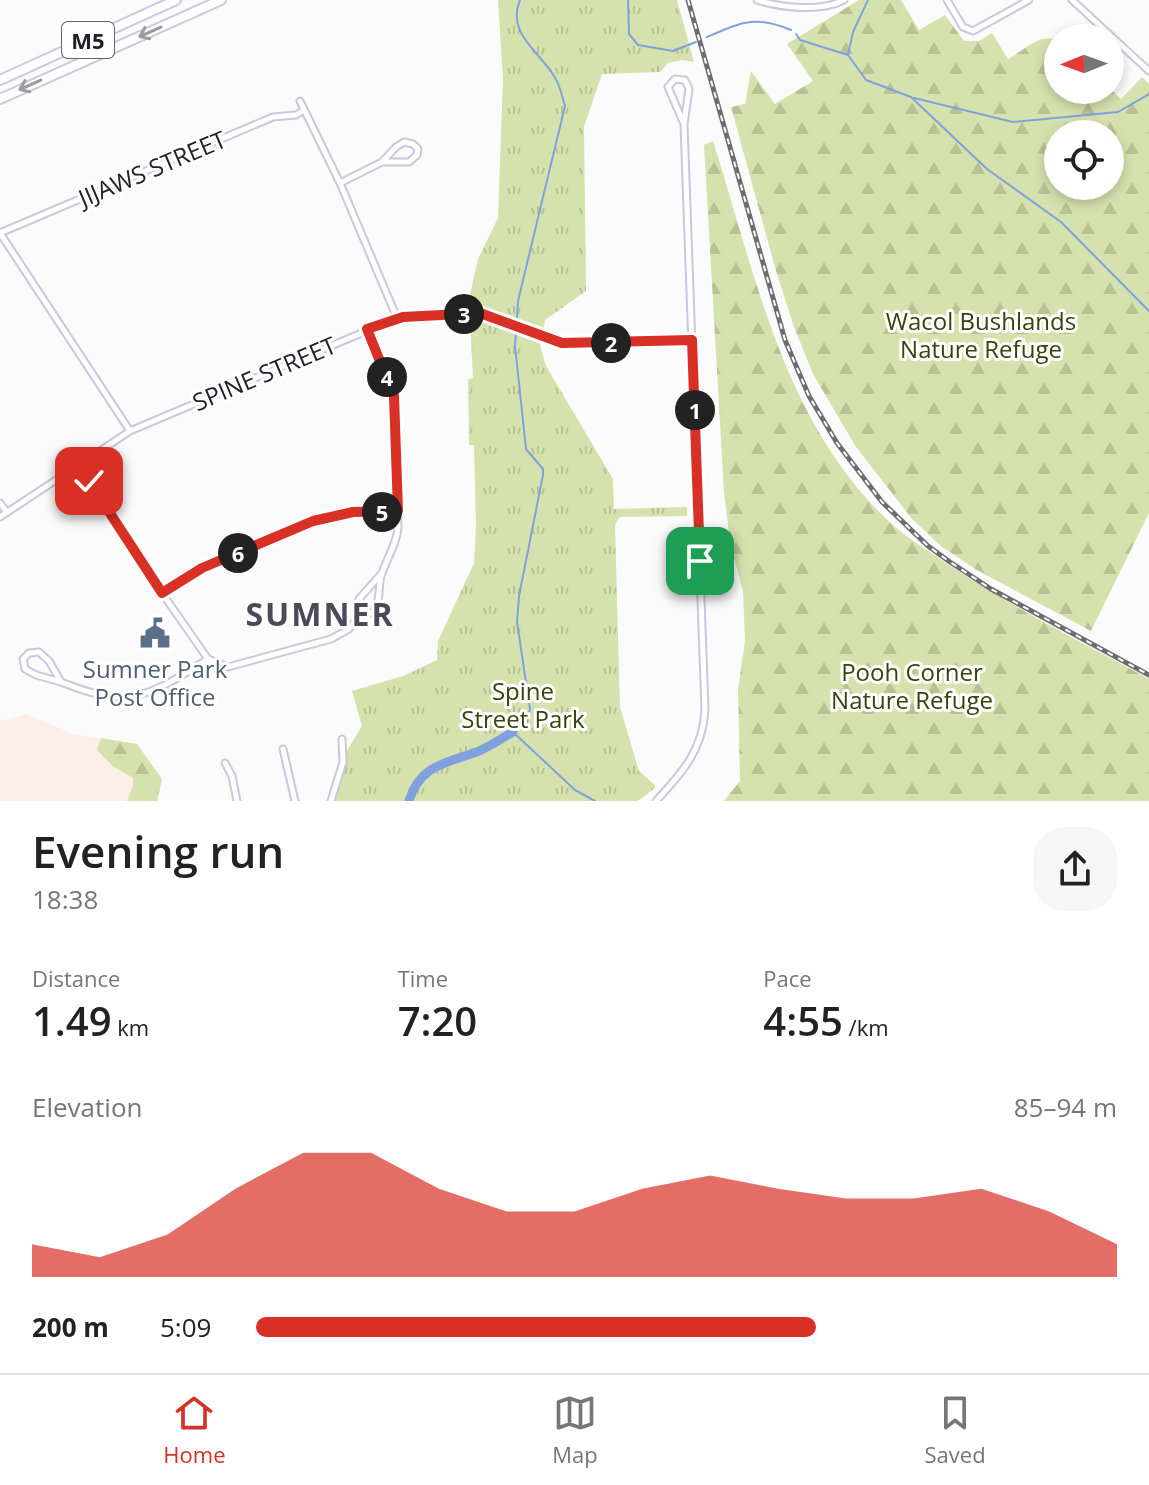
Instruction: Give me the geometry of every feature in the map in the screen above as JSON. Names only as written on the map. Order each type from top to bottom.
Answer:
[{"type":"highway","name":"M5","points":[[0,80],[176,0]]},
{"type":"highway","name":"M5","points":[[0,99],[221,0]]},
{"type":"street","points":[[757,0],[807,7],[836,4],[844,0]]},
{"type":"street","points":[[947,0],[963,27],[973,31],[1029,0]]},
{"type":"street","points":[[1072,0],[1149,71]]},
{"type":"street","points":[[656,801],[694,755],[704,722],[684,124],[689,89],[685,80],[675,79],[668,87],[669,93],[684,124]]},
{"type":"street","points":[[300,101],[340,183],[397,318]]},
{"type":"street","name":"JIJAWS STREET","points":[[0,233],[273,117],[296,115],[304,110]]},
{"type":"street","points":[[340,183],[382,162],[404,142],[418,149],[417,155],[409,162],[382,162]]},
{"type":"street","points":[[0,233],[130,431]]},
{"type":"street","name":"SPINE STREET","points":[[0,517],[130,431],[397,318],[480,313],[562,343],[575,344],[692,340]]},
{"type":"street","points":[[78,465],[208,659],[228,667],[246,664],[340,635],[362,613],[372,613],[376,608],[382,573],[398,535],[394,396],[367,329]]},
{"type":"street","points":[[0,503],[7,512]]},
{"type":"street","points":[[162,593],[202,568],[313,521],[353,512],[398,511]]},
{"type":"street","points":[[362,613],[357,605],[359,599],[382,573]]},
{"type":"street","points":[[61,682],[49,661],[39,652],[29,653],[23,659],[25,669],[36,675],[88,693],[121,698],[157,691],[208,659]]},
{"type":"street","points":[[331,801],[342,766],[342,739]]},
{"type":"street","points":[[283,749],[295,801]]},
{"type":"street","points":[[225,763],[232,776],[237,801]]},
{"type":"shaded area","points":[[26,714],[74,734],[137,744],[162,779],[157,801],[0,801],[0,721]]},
{"type":"green space","name":"Spine Street Park","points":[[498,0],[677,0],[694,62],[682,60],[668,63],[660,72],[602,74],[584,127],[586,291],[545,320],[540,346],[546,366],[613,479],[614,509],[687,507],[687,516],[620,517],[615,525],[620,707],[639,771],[655,788],[638,801],[333,801],[348,749],[362,726],[352,691],[403,676],[437,660],[438,641],[474,563],[474,445],[469,445],[468,379],[473,378],[469,299],[478,259],[498,218],[503,79]]},
{"type":"green space","name":"Wacol Bushlands Nature Refuge","points":[[859,0],[901,0],[919,30],[945,15],[964,41],[979,41],[992,33],[1008,59],[1044,39],[1044,104],[1124,104],[1124,96],[1142,77],[1149,84],[1149,513],[1091,631],[975,569],[941,546],[912,519],[856,447],[813,374],[776,271],[731,107],[745,104],[751,71],[775,104],[813,81],[787,44]]},
{"type":"green space","name":"Pooh Corner Nature Refuge","points":[[713,141],[778,347],[825,443],[856,487],[912,540],[993,593],[1149,679],[1149,801],[724,801],[740,781],[738,689],[745,641],[743,592],[730,542],[724,492],[704,145]]},
{"type":"green space","points":[[101,738],[137,744],[162,779],[157,801],[127,801],[133,778],[114,767],[97,750]]},
{"type":"waterway","points":[[520,0],[517,22],[521,32],[554,76],[565,106],[518,301],[515,346],[526,449],[543,469],[543,475],[519,596],[517,622],[530,709],[527,723],[513,732],[575,790],[595,801]]},
{"type":"waterway","points":[[628,0],[629,34],[638,45],[673,51],[696,42]]},
{"type":"waterway","points":[[848,55],[853,32],[868,0]]},
{"type":"waterway","points":[[707,37],[749,22],[768,23],[791,30]]},
{"type":"waterway","points":[[796,34],[800,40],[848,55],[866,80],[911,97],[987,169],[1061,222],[1149,311]]},
{"type":"waterway","points":[[914,98],[1013,122],[1118,112],[1149,94]]},
{"type":"waterway","points":[[409,801],[420,779],[428,772],[483,749],[513,732]]},
{"type":"railway","points":[[688,0],[785,340],[809,396],[837,443],[882,502],[928,546],[991,589],[1149,675]]},
{"type":"place","name":"Sumner Park Post Office","points":[[155,633]]},
{"type":"district","name":"SUMNER","points":[[320,613]]},
{"type":"route","points":[[89,481],[162,593],[202,568],[313,521],[353,512],[398,511],[394,396],[367,329],[403,317],[480,313],[562,343],[692,340],[700,561]]}]
